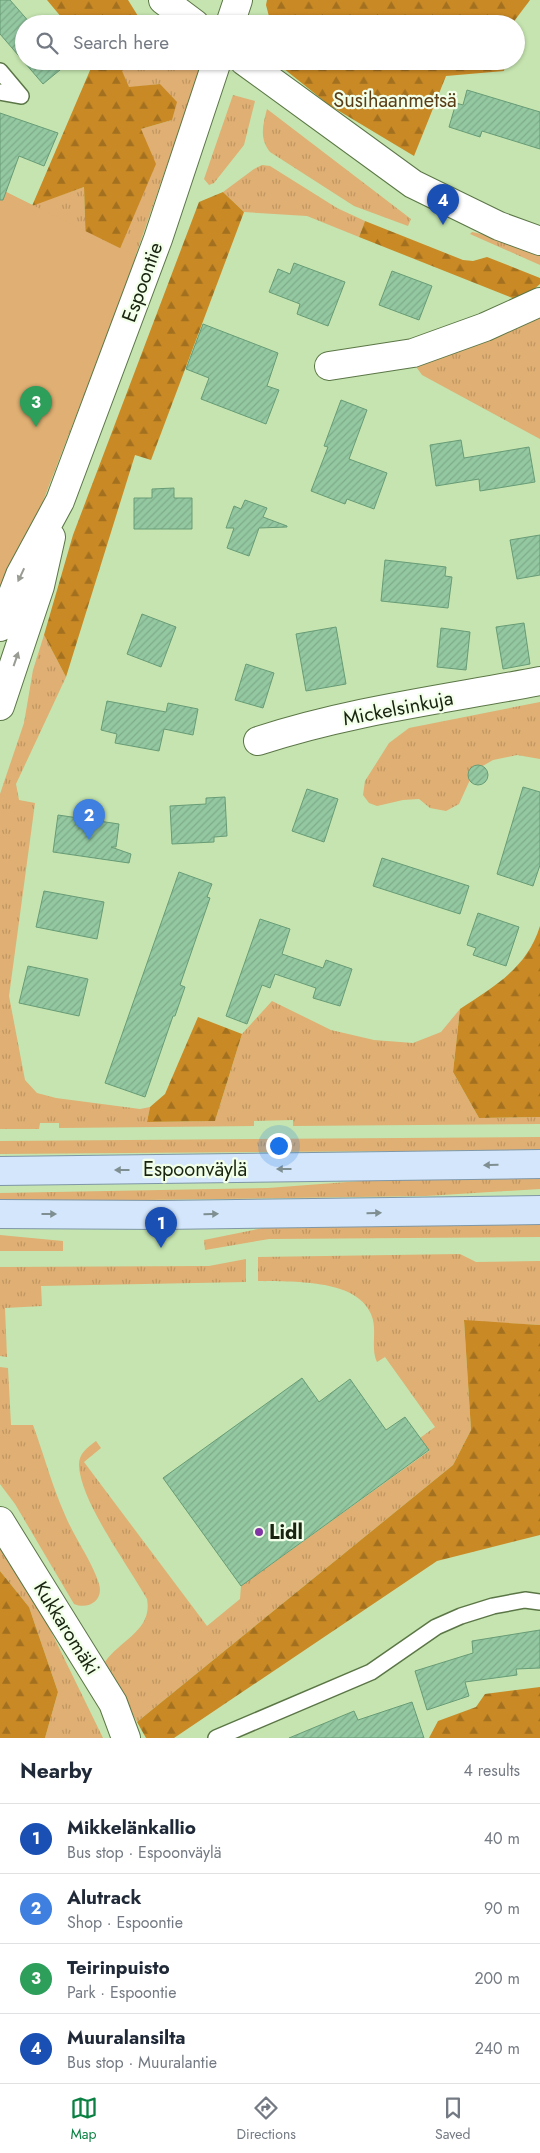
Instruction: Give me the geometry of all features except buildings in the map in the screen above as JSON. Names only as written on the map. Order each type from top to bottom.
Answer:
[{"type":"main road","name":"Espoonväylä","points":[[0,1171],[540,1164]]},
{"type":"main road","points":[[0,1214],[161,1215],[540,1210]]},
{"type":"street","points":[[163,0],[183,15]]},
{"type":"street","points":[[233,15],[238,0]]},
{"type":"street","name":"Espoontie","points":[[0,627],[20,575],[60,500],[158,240],[214,70]]},
{"type":"street","points":[[256,70],[319,118],[413,184],[499,226],[540,240]]},
{"type":"street","points":[[329,366],[412,353],[485,327],[540,302]]},
{"type":"street","name":"Espoontie","points":[[0,706],[40,586],[60,500]]},
{"type":"street","name":"Mickelsinkuja","points":[[258,741],[299,728],[386,709],[540,681]]},
{"type":"street","name":"Kukkaromäki","points":[[0,1521],[113,1703],[126,1738]]},
{"type":"lane","points":[[0,71],[20,96],[0,92]]},
{"type":"lane","points":[[216,1738],[371,1672],[436,1627],[461,1616],[525,1600],[540,1602]]},
{"type":"green space","points":[[47,0],[128,0],[137,15],[60,15]]},
{"type":"green space","points":[[267,0],[530,0],[519,15],[269,15],[266,5]]},
{"type":"green space","points":[[90,70],[123,70],[122,71],[129,87],[160,84],[177,102],[172,120],[141,129],[156,164],[102,291],[86,250],[84,187],[32,206]]},
{"type":"green space","points":[[200,70],[114,318],[29,537],[6,192],[32,205],[84,187],[86,250],[141,129],[172,120],[160,84],[129,88],[121,71]]},
{"type":"green space","name":"Susihaanmetsä","points":[[285,70],[504,70],[446,76],[414,156],[329,105]]},
{"type":"green space","points":[[233,95],[255,101],[244,145],[214,183],[209,185],[204,179]]},
{"type":"green space","points":[[267,109],[411,219],[408,226],[354,206],[270,152],[263,136]]},
{"type":"green space","points":[[262,165],[270,166],[337,208],[365,221],[359,237],[307,216],[244,212],[223,192]]},
{"type":"green space","points":[[0,189],[136,256],[29,537],[0,602]]},
{"type":"green space","points":[[223,192],[244,212],[151,460],[135,455],[66,677],[44,635],[73,535],[199,202]]},
{"type":"green space","points":[[365,221],[463,260],[473,261],[487,257],[540,278],[540,284],[520,301],[359,237]]},
{"type":"green space","points":[[472,232],[500,238],[540,254],[540,265],[470,234]]},
{"type":"green space","points":[[540,307],[540,439],[422,375],[412,361]]},
{"type":"green space","points":[[44,635],[66,677],[16,784],[19,800],[35,803],[9,996],[25,1080],[37,1093],[56,1098],[140,1109],[150,1107],[147,1122],[215,1121],[242,1034],[272,1001],[331,1030],[374,1040],[413,1043],[441,1032],[460,1009],[453,1072],[479,1118],[540,1117],[540,1124],[293,1126],[293,1120],[254,1121],[254,1126],[59,1128],[59,1123],[40,1123],[39,1129],[0,1129],[0,794],[24,723],[33,670]]},
{"type":"green space","points":[[540,702],[540,759],[517,755],[493,760],[474,771],[459,804],[446,811],[430,808],[419,799],[403,800],[377,806],[369,803],[363,795],[365,781],[389,743],[409,728]]},
{"type":"green space","points":[[540,926],[540,1117],[479,1118],[453,1072],[460,1009],[497,984],[518,965],[534,941]]},
{"type":"green space","points":[[198,1017],[242,1034],[215,1121],[147,1122],[150,1107],[165,1094]]},
{"type":"green space","points":[[540,1137],[540,1150],[0,1154],[0,1141]]},
{"type":"green space","points":[[540,1176],[540,1189],[426,1196],[0,1202],[0,1193],[268,1188],[414,1177]]},
{"type":"green space","points":[[540,1224],[540,1237],[269,1239],[205,1250],[204,1240],[273,1226]]},
{"type":"green space","points":[[0,1235],[63,1241],[63,1251],[0,1251]]},
{"type":"green space","points":[[460,1254],[476,1262],[540,1261],[540,1325],[464,1321],[471,1430],[453,1465],[137,1722],[105,1662],[140,1627],[148,1610],[147,1599],[106,1533],[87,1496],[81,1480],[79,1465],[82,1454],[96,1441],[101,1448],[84,1462],[207,1626],[240,1599],[241,1586],[429,1451],[420,1438],[435,1427],[385,1357],[377,1362],[374,1350],[373,1320],[363,1302],[352,1294],[321,1284],[258,1281],[258,1257]]},
{"type":"green space","points":[[246,1259],[246,1282],[41,1286],[42,1306],[5,1308],[7,1357],[0,1356],[0,1267],[209,1266]]},
{"type":"green space","points":[[464,1320],[540,1325],[540,1535],[437,1561],[174,1738],[146,1738],[137,1722],[453,1465],[471,1430]]},
{"type":"green space","points":[[0,1367],[8,1368],[11,1425],[33,1425],[60,1504],[99,1584],[99,1595],[94,1603],[89,1605],[79,1606],[74,1604],[15,1504],[0,1484]]},
{"type":"green space","points":[[0,1545],[44,1617],[103,1738],[45,1738],[58,1692],[29,1607],[0,1571]]},
{"type":"green space","points":[[0,1571],[29,1607],[58,1692],[45,1738],[0,1738]]},
{"type":"green space","points":[[540,1687],[540,1738],[429,1738],[438,1721],[476,1707],[485,1694]]},
{"type":"place","name":"Muuralansilta","points":[[443,225]]},
{"type":"place","name":"Teirinpuisto","points":[[36,427]]},
{"type":"place","name":"Alutrack","points":[[89,840]]},
{"type":"place","name":"Mikkelänkallio","points":[[161,1248]]},
{"type":"place","name":"Lidl","points":[[259,1532]]}]
